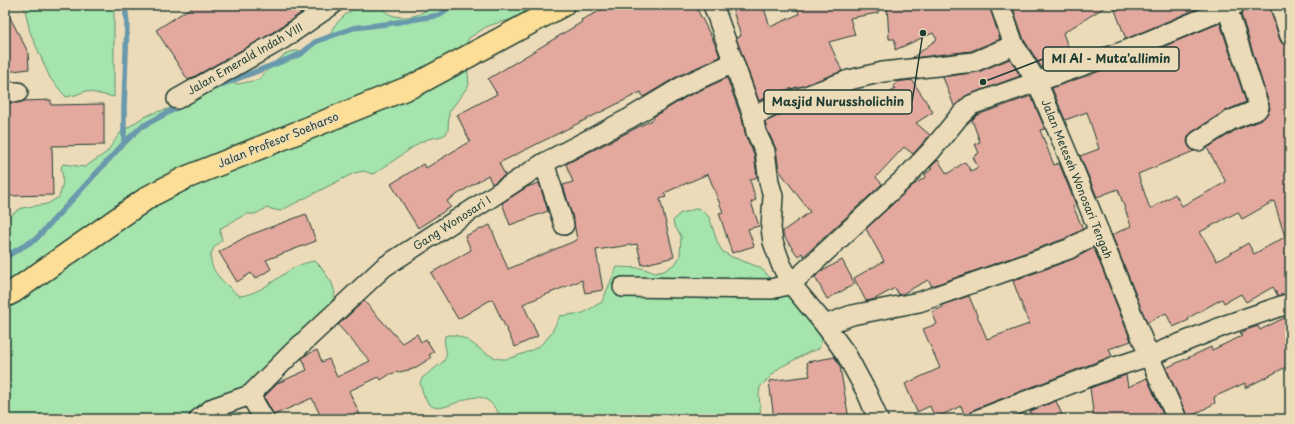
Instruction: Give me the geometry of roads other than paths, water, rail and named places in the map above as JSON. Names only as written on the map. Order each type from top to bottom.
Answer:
[{"type":"main road","name":"Jalan Profesor Soeharso","points":[[5,296],[19,288],[150,196],[185,178],[415,85],[563,5]]},
{"type":"street","name":"Jalan Emerald Indah VIII","points":[[177,99],[283,39],[332,5]]},
{"type":"street","points":[[713,5],[753,116],[756,132],[766,151],[769,182],[773,196],[771,228],[773,242],[791,284],[825,325],[846,354],[867,393],[878,419]]},
{"type":"street","name":"Jalan Meteseh Wonosari Tengah","points":[[1000,5],[1014,45],[1037,82],[1149,356],[1177,419]]},
{"type":"street","points":[[1280,5],[1290,36]]},
{"type":"street","points":[[622,287],[771,289],[791,284],[907,176],[971,105],[1127,50],[1231,7],[1259,107],[1257,110],[1231,120],[1198,141]]},
{"type":"street","points":[[753,116],[780,103],[849,80],[883,72],[974,62],[1014,45]]},
{"type":"street","name":"Gang Wonosari I","points":[[198,419],[213,408],[250,395],[293,352],[384,267],[544,163],[630,118],[683,86],[733,62]]},
{"type":"street","points":[[544,163],[564,225]]},
{"type":"street","points":[[825,325],[852,315],[919,302],[1069,249],[1099,232]]},
{"type":"street","points":[[979,419],[1112,368],[1149,356],[1226,325],[1290,303]]},
{"type":"street","points":[[250,395],[264,419]]},
{"type":"waterway","points":[[124,143],[127,24],[125,5]]},
{"type":"waterway","points":[[216,87],[301,54],[315,42],[353,28],[440,15],[454,5]]},
{"type":"waterway","points":[[5,257],[36,239],[124,143],[141,127],[182,105]]},
{"type":"place","name":"Masjid Nurussholichin","points":[[923,33]]},
{"type":"place","name":"MI Al - Muta'allimin","points":[[983,82]]}]
